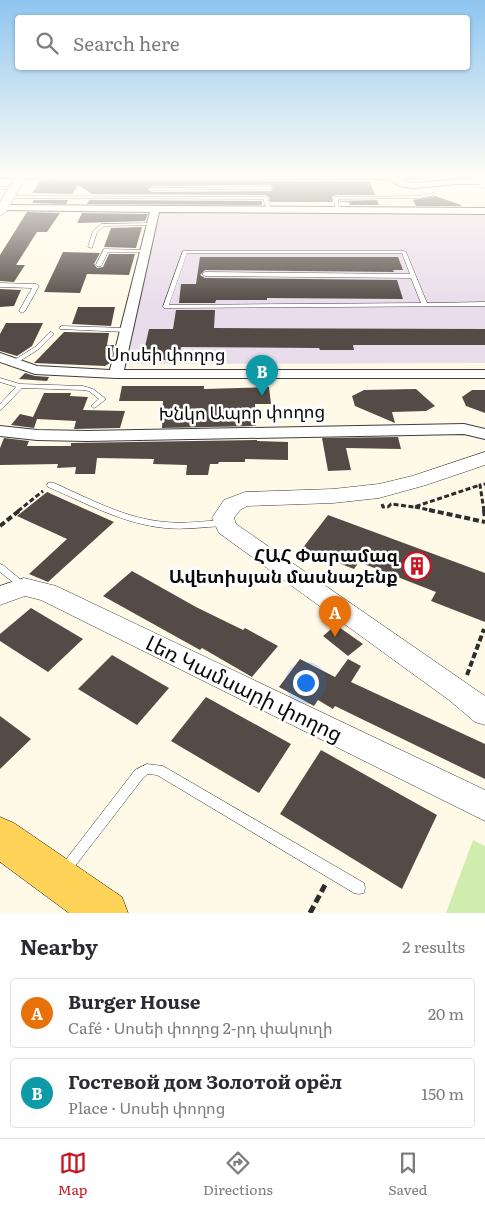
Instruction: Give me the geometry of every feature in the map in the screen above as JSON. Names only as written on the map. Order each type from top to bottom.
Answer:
[{"type":"main road","points":[[0,837],[106,913]]},
{"type":"street","points":[[116,374],[153,218]]},
{"type":"street","name":"Սոսեի փողոց","points":[[7,360],[35,370],[116,374],[485,374]]},
{"type":"street","name":"Խնկո Ապոր փողոց","points":[[0,430],[37,435],[87,436],[464,429],[485,434]]},
{"type":"street","points":[[485,458],[379,491],[253,498],[236,501],[227,508],[223,518],[227,528],[459,692],[485,713]]},
{"type":"street","name":"Լեռ Կամսարի փողոց","points":[[12,592],[47,592],[485,806]]},
{"type":"lane","points":[[90,247],[95,231],[103,225],[151,224]]},
{"type":"lane","points":[[99,265],[106,250],[145,251]]},
{"type":"lane","points":[[424,305],[404,252],[185,252],[166,307],[424,305],[485,304]]},
{"type":"lane","points":[[205,274],[413,276]]},
{"type":"lane","points":[[0,285],[36,286],[22,311]]},
{"type":"lane","points":[[62,328],[126,330]]},
{"type":"lane","points":[[7,360],[37,348],[51,334]]},
{"type":"lane","points":[[0,380],[20,386],[91,390],[102,399],[94,406]]},
{"type":"lane","points":[[0,408],[20,386]]},
{"type":"lane","points":[[51,485],[139,521],[158,525],[178,526],[225,522]]},
{"type":"lane","points":[[0,567],[12,592]]},
{"type":"lane","points":[[58,878],[138,774],[147,769],[160,770],[359,888]]},
{"type":"path","points":[[414,507],[485,484]]},
{"type":"path","points":[[0,526],[51,485]]},
{"type":"path","points":[[391,504],[485,520],[480,486]]},
{"type":"path","points":[[466,677],[484,628]]},
{"type":"path","points":[[310,913],[332,872]]},
{"type":"shaded area","points":[[158,218],[485,218],[485,363],[134,364],[126,354]]},
{"type":"green space","points":[[473,840],[485,846],[485,913],[446,913]]},
{"type":"building","points":[[23,218],[57,218],[47,232],[37,232],[16,265],[25,265],[14,282],[0,281],[0,255]]},
{"type":"building","points":[[80,218],[146,218],[145,221],[77,223]]},
{"type":"building","points":[[142,227],[136,248],[104,247],[111,228]]},
{"type":"building","points":[[63,252],[100,253],[94,264],[97,268],[103,267],[109,254],[135,254],[129,275],[87,274],[80,293],[44,292]]},
{"type":"building","points":[[200,257],[398,257],[403,270],[393,270],[394,272],[205,270],[200,275],[205,278],[397,280],[403,299],[267,298],[267,300],[216,300],[215,303],[179,303],[181,284],[196,284]]},
{"type":"building","points":[[0,289],[21,290],[14,306],[0,307]]},
{"type":"building","points":[[78,307],[115,307],[111,326],[72,324]]},
{"type":"building","points":[[176,310],[215,310],[214,328],[485,329],[485,345],[353,345],[354,350],[181,347],[179,360],[142,360],[149,329],[173,329]]},
{"type":"building","points":[[6,323],[43,323],[32,346],[17,356],[0,351],[0,334]]},
{"type":"building","points":[[64,332],[109,333],[107,345],[114,345],[110,363],[105,366],[34,363]]},
{"type":"building","points":[[25,373],[49,377],[47,381],[19,379]]},
{"type":"building","points":[[122,386],[204,386],[204,389],[269,387],[271,404],[255,404],[256,426],[162,428],[163,401],[119,401]]},
{"type":"building","points":[[416,389],[435,406],[426,411],[392,412],[395,423],[355,406],[352,396],[364,390]]},
{"type":"building","points":[[472,390],[485,390],[485,413],[466,406],[462,397]]},
{"type":"building","points":[[44,393],[71,393],[70,396],[88,397],[83,410],[125,411],[120,428],[74,429],[76,421],[37,419],[34,428],[11,425],[20,414],[33,417]]},
{"type":"building","points":[[398,437],[401,449],[346,448],[351,470],[328,471],[322,438]]},
{"type":"building","points":[[4,438],[29,441],[27,446],[71,446],[71,443],[257,440],[288,442],[288,460],[245,459],[245,462],[219,462],[218,464],[210,464],[208,475],[186,475],[187,465],[153,464],[154,459],[97,458],[95,474],[75,474],[76,467],[57,468],[58,464],[0,465],[0,448]]},
{"type":"building","points":[[47,492],[114,522],[48,582],[29,574],[67,539],[17,516]]},
{"type":"building","name":"ՀԱՀ Փարամազ Ավետիսյան մասնաշենք","points":[[328,515],[485,573],[485,622],[431,601],[436,592],[359,562],[354,569],[302,549]]},
{"type":"building","points":[[132,571],[196,607],[243,630],[245,628],[278,646],[252,677],[202,648],[200,650],[103,596]]},
{"type":"building","points":[[31,608],[83,639],[48,672],[0,641],[0,634]]},
{"type":"building","points":[[336,625],[363,644],[348,656],[323,636]]},
{"type":"building","points":[[112,655],[169,688],[137,725],[78,689]]},
{"type":"building","points":[[300,659],[335,677],[348,659],[361,666],[351,682],[485,744],[485,779],[335,706],[333,709],[318,700],[314,706],[279,687]]},
{"type":"building","points":[[206,697],[291,744],[259,793],[171,741]]},
{"type":"building","points":[[0,716],[31,739],[0,769]]},
{"type":"building","points":[[321,750],[437,815],[402,889],[280,814]]},
{"type":"place","name":"Гостевой дом Золотой орёл","points":[[262,396]]},
{"type":"place","name":"ՀԱՀ Փարամազ Ավետիսյան մասնաշենք","points":[[417,566]]},
{"type":"place","name":"Burger House","points":[[335,637]]}]
